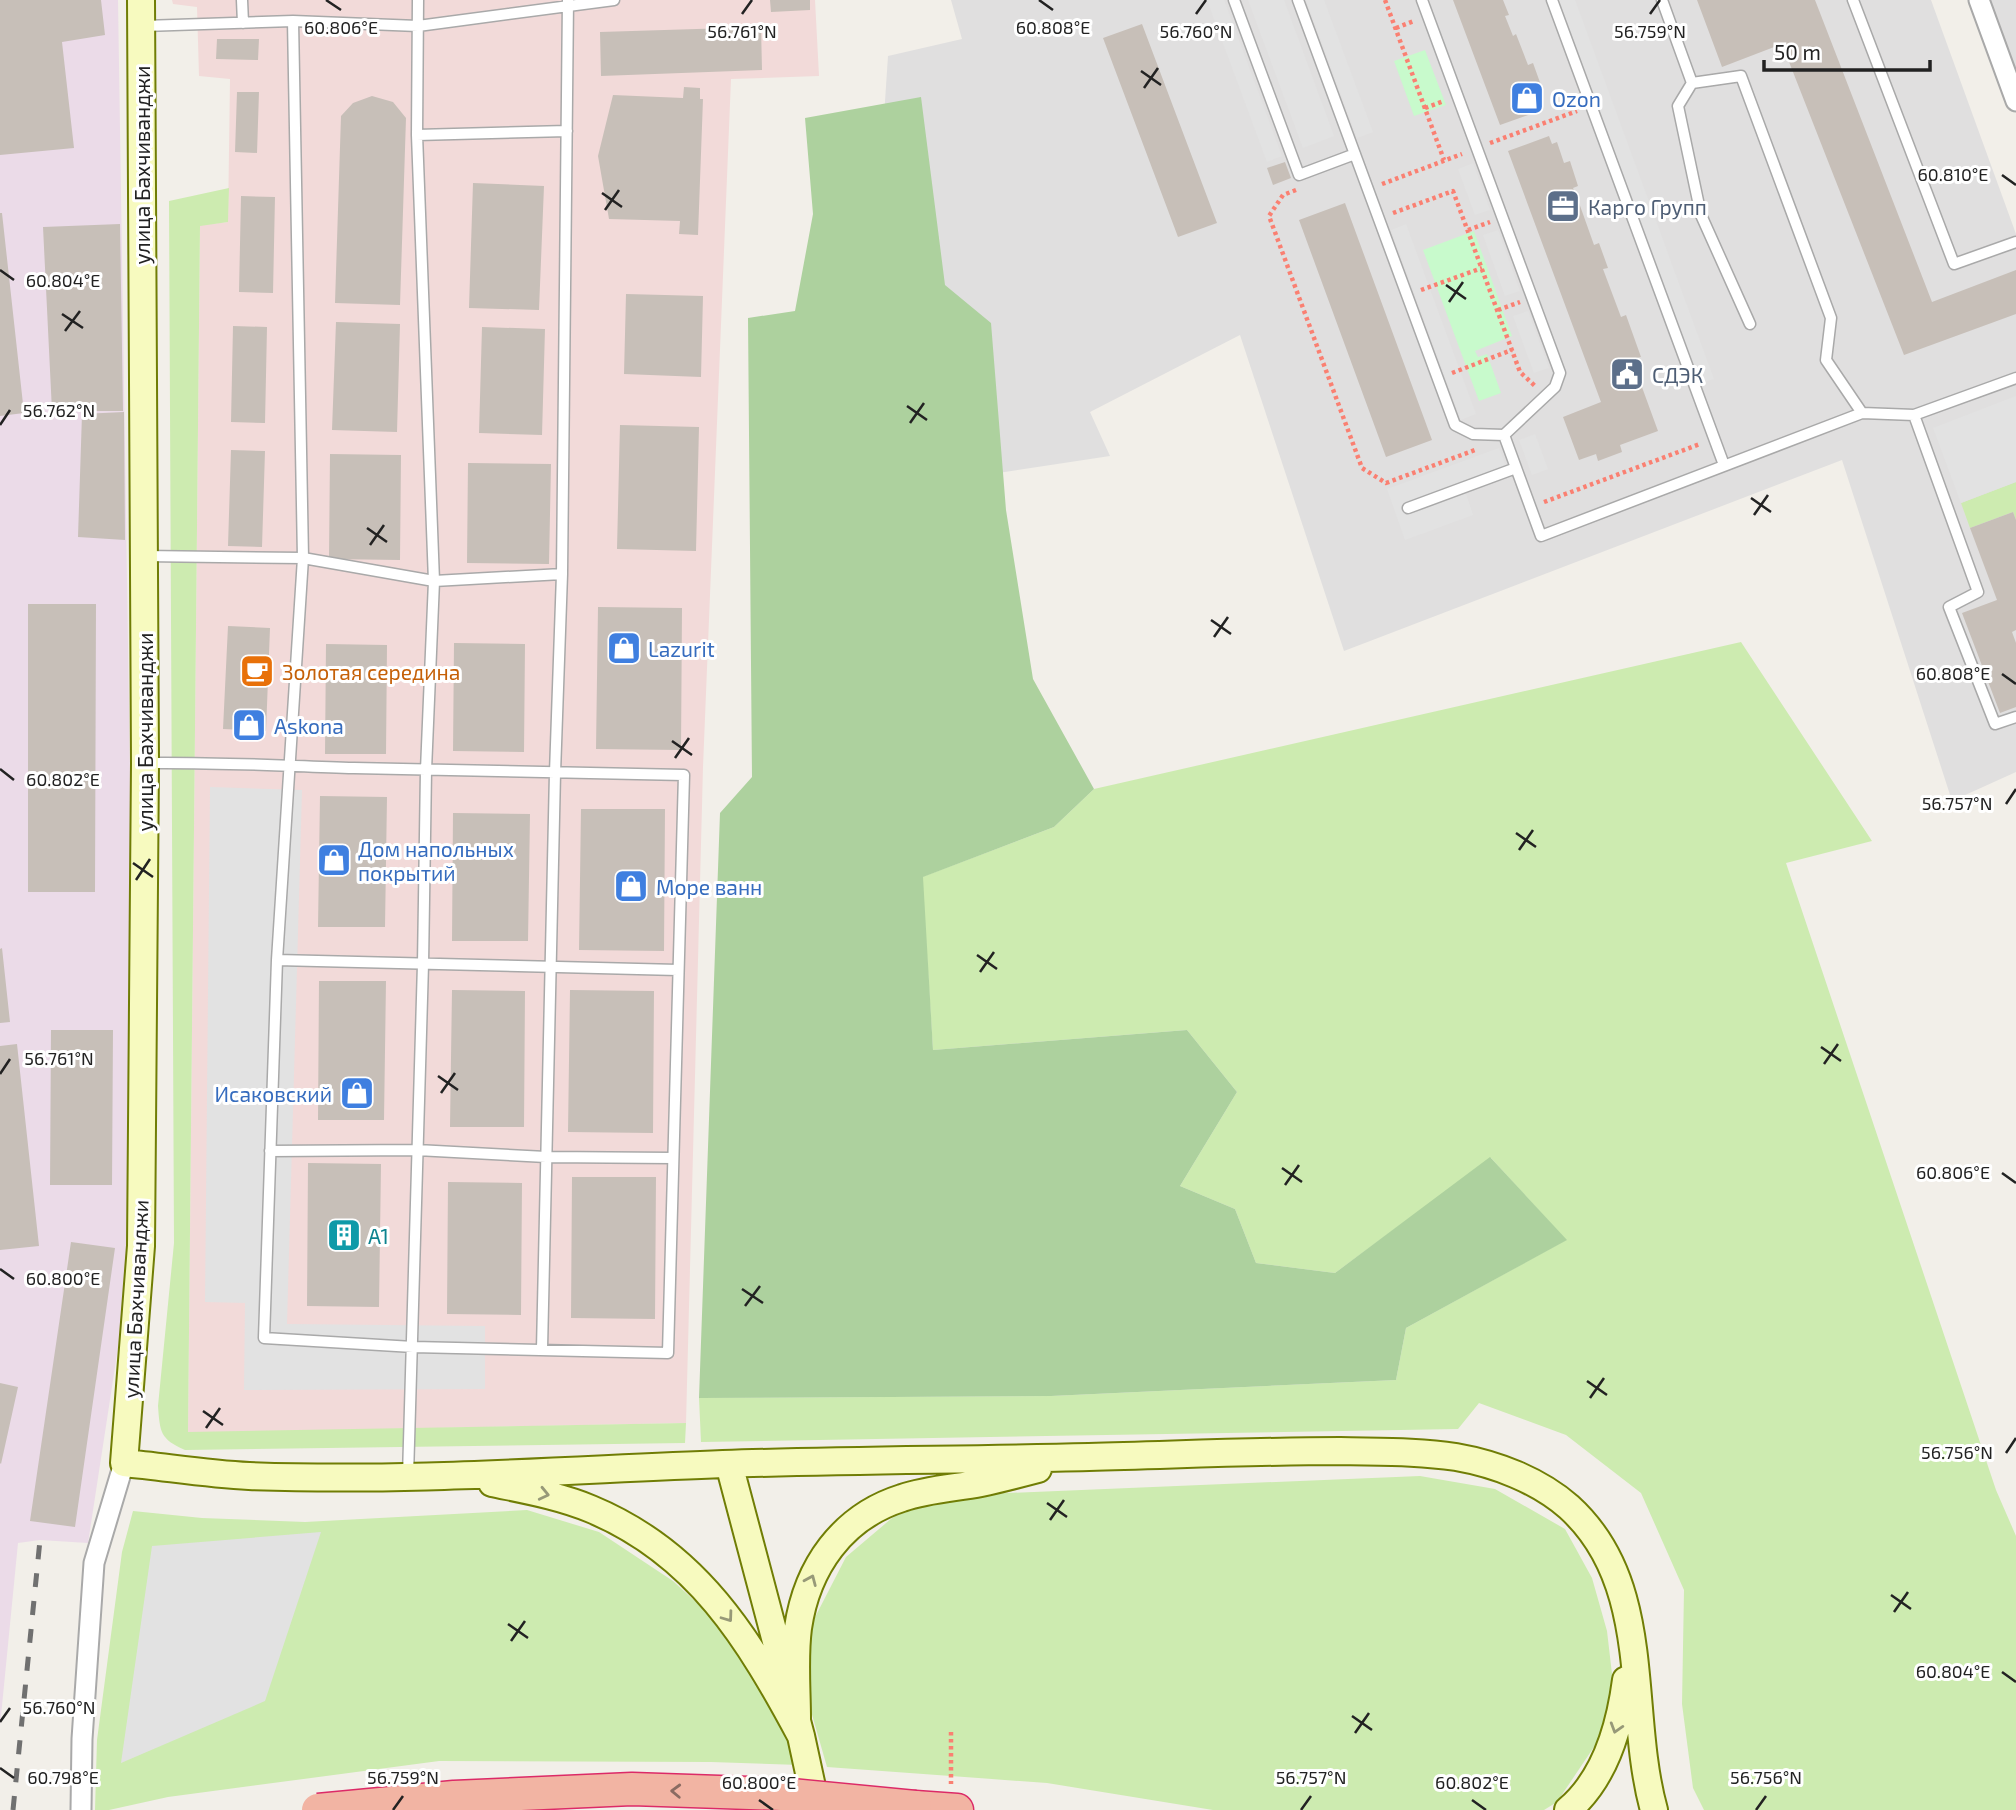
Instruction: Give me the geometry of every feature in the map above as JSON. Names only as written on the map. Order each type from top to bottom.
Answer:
[{"type":"highway","points":[[318,1810],[454,1797],[632,1790],[780,1794],[954,1810]]},
{"type":"main road","name":"улица Бахчиванджи","points":[[124,1463],[141,1246],[145,763],[141,13]]},
{"type":"main road","points":[[124,1463],[247,1476],[408,1476],[729,1464],[1299,1451],[1410,1452],[1460,1458],[1500,1468],[1535,1483],[1568,1506],[1602,1549],[1616,1576],[1632,1636],[1645,1779],[1654,1810]]},
{"type":"main road","points":[[799,1728],[798,1631],[803,1602],[818,1566],[841,1534],[861,1517],[900,1498],[981,1483],[1089,1457]]},
{"type":"main road","points":[[729,1464],[799,1728],[817,1810]]},
{"type":"main road","points":[[453,1475],[549,1495],[589,1508],[619,1521],[671,1555],[698,1580],[725,1612],[799,1728]]},
{"type":"main road","points":[[1568,1810],[1597,1775],[1611,1746],[1622,1710],[1632,1636]]},
{"type":"street","points":[[1979,0],[2016,101]]},
{"type":"street","points":[[81,1810],[82,1739],[94,1563],[124,1463]]},
{"type":"lane","points":[[242,0],[243,23]]},
{"type":"lane","points":[[408,1476],[426,769],[434,581],[417,135],[418,0]]},
{"type":"lane","points":[[141,13],[243,23],[293,21],[418,26],[568,3],[614,0]]},
{"type":"lane","points":[[1234,0],[1298,175],[1355,154]]},
{"type":"lane","points":[[1298,0],[1455,425],[1473,434],[1504,437]]},
{"type":"lane","points":[[1422,0],[1560,373],[1555,387],[1504,437]]},
{"type":"lane","points":[[1552,0],[1724,465]]},
{"type":"lane","points":[[1662,0],[1692,83]]},
{"type":"lane","points":[[1853,0],[1954,264],[2016,242]]},
{"type":"lane","points":[[542,1349],[562,574],[568,3]]},
{"type":"lane","points":[[145,763],[288,766],[426,769],[555,773],[684,775],[668,1353],[413,1347],[264,1338],[277,960],[288,766],[303,558],[293,21]]},
{"type":"lane","points":[[1692,83],[1741,76],[1830,318],[1826,360],[1862,412]]},
{"type":"lane","points":[[1692,83],[1678,106],[1701,215],[1750,324]]},
{"type":"lane","points":[[417,135],[567,131]]},
{"type":"lane","points":[[1504,437],[1541,536],[1862,412],[1914,415],[2016,378]]},
{"type":"lane","points":[[1914,415],[1978,592],[1950,607],[1995,724],[2016,717]]},
{"type":"lane","points":[[1408,508],[1516,468]]},
{"type":"lane","points":[[143,556],[303,558],[434,581],[562,574]]},
{"type":"lane","points":[[277,960],[678,970]]},
{"type":"lane","points":[[270,1151],[417,1150],[546,1157],[672,1158]]},
{"type":"path","points":[[1385,0],[1444,160]]},
{"type":"path","points":[[1368,189],[1581,110]]},
{"type":"path","points":[[1379,218],[1453,191],[1520,372],[1546,395]]},
{"type":"path","points":[[1283,195],[1269,216],[1362,468],[1386,483],[1504,437]]},
{"type":"path","points":[[1468,230],[1502,218]]},
{"type":"path","points":[[1408,295],[1482,268]]},
{"type":"path","points":[[1497,310],[1531,298]]},
{"type":"path","points":[[1438,378],[1512,350]]},
{"type":"path","points":[[1531,507],[1704,443]]},
{"type":"path","points":[[951,1732],[954,1810]]},
{"type":"shaded area","points":[[0,0],[118,0],[137,1224],[88,1543],[40,1540],[18,1543],[0,1726]]},
{"type":"shaded area","points":[[172,0],[815,0],[819,76],[731,79],[703,767],[686,1423],[188,1433],[200,225],[228,222],[230,79],[199,76],[197,7],[173,4]]},
{"type":"shaded area","points":[[951,0],[1931,0],[2016,234],[2016,772],[1952,801],[1842,460],[1344,651],[1240,335],[1090,412],[1110,456],[880,491],[869,343],[888,56],[962,39]]},
{"type":"shaded area","points":[[1207,0],[1224,0],[1282,156],[1267,162]]},
{"type":"shaded area","points":[[1248,0],[1284,0],[1334,136],[1303,148]]},
{"type":"shaded area","points":[[1306,0],[1324,0],[1373,132],[1357,138]]},
{"type":"shaded area","points":[[1559,0],[1575,0],[1714,379],[1699,384]]},
{"type":"shaded area","points":[[1989,0],[2016,0],[2016,73]]},
{"type":"shaded area","points":[[1473,163],[1490,210],[1475,215],[1458,169]]},
{"type":"shaded area","points":[[1406,224],[1476,414],[1461,420],[1391,230]]},
{"type":"shaded area","points":[[1498,230],[1520,291],[1505,296],[1483,235]]},
{"type":"shaded area","points":[[1528,311],[1549,368],[1534,373],[1513,316]]},
{"type":"shaded area","points":[[2016,396],[2016,482],[1961,503],[1933,428]]},
{"type":"shaded area","points":[[1535,434],[1548,469],[1532,475],[1519,440]]},
{"type":"shaded area","points":[[1499,448],[1509,474],[1465,491],[1473,515],[1405,540],[1387,489]]},
{"type":"shaded area","points":[[210,787],[302,790],[287,1324],[485,1326],[485,1389],[244,1390],[245,1303],[205,1302]]},
{"type":"shaded area","points":[[321,1532],[265,1701],[121,1763],[152,1546]]},
{"type":"green space","points":[[1425,50],[1446,105],[1414,116],[1394,61]]},
{"type":"green space","points":[[921,97],[945,285],[991,323],[1006,510],[1033,679],[1094,789],[1054,827],[923,877],[933,1050],[1187,1030],[1237,1092],[1180,1186],[1235,1209],[1256,1263],[1335,1273],[1490,1157],[1567,1240],[1406,1328],[1396,1380],[1051,1396],[699,1398],[720,813],[752,777],[748,318],[795,311],[813,214],[805,118]]},
{"type":"green space","points":[[229,188],[228,222],[200,226],[188,1432],[686,1423],[685,1443],[185,1450],[163,1434],[158,1406],[174,1243],[169,201]]},
{"type":"green space","points":[[1474,231],[1512,336],[1475,351],[1478,357],[1487,354],[1501,393],[1479,401],[1423,250]]},
{"type":"green space","points":[[2016,482],[2016,520],[2013,512],[1970,528],[1961,503]]},
{"type":"green space","points":[[1741,642],[1872,841],[1786,863],[1996,1490],[2016,1536],[2016,1810],[1704,1810],[1693,1788],[1682,1704],[1684,1590],[1641,1493],[1566,1435],[1479,1403],[1458,1429],[701,1442],[699,1398],[1051,1396],[1396,1380],[1406,1328],[1566,1240],[1491,1158],[1335,1273],[1256,1263],[1235,1209],[1180,1186],[1237,1092],[1187,1030],[933,1050],[922,877],[1054,827],[1094,789]]},
{"type":"green space","points":[[1420,1476],[1495,1489],[1565,1529],[1592,1578],[1607,1631],[1612,1674],[1604,1732],[1557,1802],[1544,1810],[1213,1810],[1047,1783],[827,1767],[807,1697],[811,1625],[846,1557],[892,1518],[936,1496]]},
{"type":"green space","points":[[527,1510],[599,1532],[673,1581],[732,1635],[778,1702],[800,1765],[439,1761],[168,1797],[109,1810],[95,1810],[97,1740],[122,1552],[133,1511],[202,1518],[305,1522]]},
{"type":"building","points":[[0,0],[101,0],[105,35],[62,42],[74,148],[0,155]]},
{"type":"building","points":[[770,0],[810,0],[810,10],[771,12]]},
{"type":"building","points":[[1453,0],[1503,0],[1509,15],[1505,16],[1513,36],[1516,34],[1528,65],[1533,63],[1542,88],[1537,90],[1539,97],[1534,99],[1539,111],[1500,125]]},
{"type":"building","points":[[1697,0],[1815,0],[1932,302],[2016,270],[2016,314],[1904,355],[1782,44],[1722,67]]},
{"type":"building","points":[[1142,24],[1217,223],[1178,237],[1103,38]]},
{"type":"building","points":[[761,27],[762,70],[601,76],[600,32]]},
{"type":"building","points":[[217,39],[259,39],[258,60],[216,59]]},
{"type":"building","points":[[684,87],[700,88],[700,99],[703,99],[698,235],[679,234],[680,221],[609,219],[598,156],[613,95],[683,98]]},
{"type":"building","points":[[237,92],[259,92],[257,153],[235,152]]},
{"type":"building","points":[[372,96],[393,102],[406,118],[400,305],[335,303],[341,116],[353,103]]},
{"type":"building","points":[[1549,136],[1552,144],[1557,142],[1564,163],[1570,161],[1578,186],[1573,188],[1594,245],[1599,243],[1608,268],[1603,269],[1621,317],[1626,315],[1641,357],[1636,358],[1643,377],[1639,379],[1658,431],[1620,445],[1622,452],[1598,461],[1596,454],[1579,460],[1563,417],[1601,402],[1508,151]]},
{"type":"building","points":[[1285,162],[1291,178],[1273,185],[1267,168]]},
{"type":"building","points":[[473,183],[544,186],[539,310],[469,308]]},
{"type":"building","points":[[241,196],[275,197],[273,293],[239,292]]},
{"type":"building","points":[[1345,203],[1432,440],[1386,457],[1299,220]]},
{"type":"building","points":[[0,213],[24,413],[0,416]]},
{"type":"building","points":[[120,224],[123,411],[52,411],[43,227]]},
{"type":"building","points":[[626,294],[703,296],[701,377],[624,374]]},
{"type":"building","points":[[336,322],[400,324],[397,432],[332,430]]},
{"type":"building","points":[[233,326],[267,327],[265,423],[231,422]]},
{"type":"building","points":[[482,327],[545,329],[542,435],[479,433]]},
{"type":"building","points":[[124,412],[125,540],[78,537],[82,414]]},
{"type":"building","points":[[620,425],[699,427],[696,551],[617,549]]},
{"type":"building","points":[[231,450],[265,451],[262,547],[228,546]]},
{"type":"building","points":[[330,454],[401,455],[400,560],[329,559]]},
{"type":"building","points":[[468,463],[551,464],[549,564],[467,563]]},
{"type":"building","points":[[2013,512],[2016,520],[2016,630],[2012,632],[2016,643],[2016,707],[2000,713],[1962,613],[1997,600],[1970,528]]},
{"type":"building","points":[[28,604],[96,604],[95,892],[28,892]]},
{"type":"building","points":[[598,607],[682,608],[681,750],[596,749]]},
{"type":"building","points":[[228,626],[270,628],[266,731],[223,729]]},
{"type":"building","points":[[454,643],[525,644],[524,752],[453,751]]},
{"type":"building","points":[[326,644],[387,645],[386,754],[325,754]]},
{"type":"building","points":[[320,796],[387,797],[385,927],[318,927]]},
{"type":"building","points":[[581,809],[665,809],[664,951],[579,950]]},
{"type":"building","points":[[453,813],[530,814],[528,941],[452,941]]},
{"type":"building","points":[[2,948],[10,1022],[0,1023],[0,949]]},
{"type":"building","points":[[319,981],[386,981],[384,1120],[318,1120]]},
{"type":"building","points":[[452,990],[525,991],[524,1127],[450,1127]]},
{"type":"building","points":[[570,990],[654,991],[653,1133],[568,1132]]},
{"type":"building","points":[[51,1030],[113,1030],[112,1185],[50,1185]]},
{"type":"building","points":[[17,1044],[39,1246],[0,1250],[0,1046]]},
{"type":"building","name":"A1","points":[[308,1163],[381,1164],[379,1307],[307,1306]]},
{"type":"building","points":[[572,1177],[656,1177],[655,1319],[571,1318]]},
{"type":"building","points":[[448,1182],[522,1183],[521,1315],[447,1314]]},
{"type":"building","points":[[71,1242],[115,1248],[75,1527],[30,1521]]},
{"type":"building","points":[[0,1383],[18,1387],[1,1464],[0,1463]]},
{"type":"railway","points":[[13,1810],[40,1540]]},
{"type":"place","name":"Ozon","points":[[1527,98]]},
{"type":"place","name":"Карго Групп","points":[[1563,206]]},
{"type":"place","name":"СДЭК","points":[[1627,374]]},
{"type":"place","name":"Lazurit","points":[[624,648]]},
{"type":"place","name":"Золотая середина","points":[[257,671]]},
{"type":"place","name":"Askona","points":[[249,725]]},
{"type":"place","name":"Дом напольных покрытий","points":[[334,860]]},
{"type":"place","name":"Море ванн","points":[[631,886]]},
{"type":"place","name":"Исаковский","points":[[357,1093]]},
{"type":"place","name":"A1","points":[[344,1235]]}]
